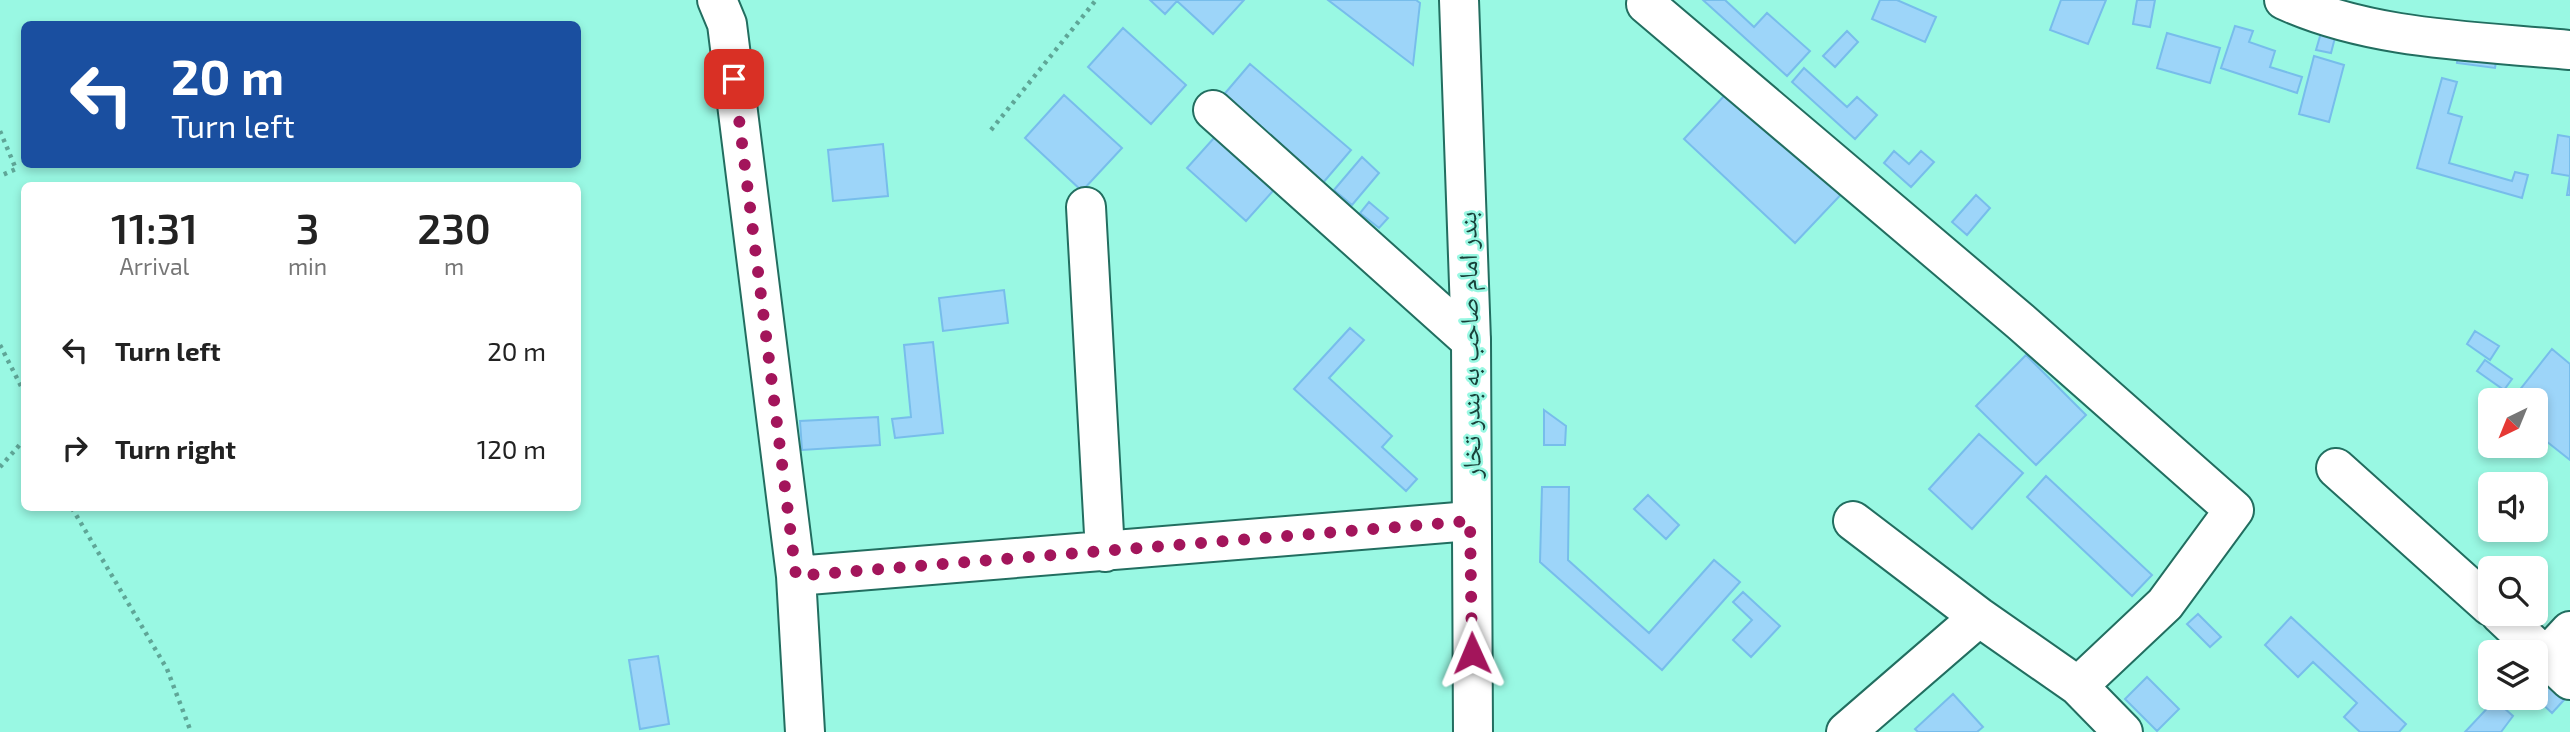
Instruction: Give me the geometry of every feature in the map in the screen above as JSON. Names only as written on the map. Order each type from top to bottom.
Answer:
[{"type":"street","points":[[717,0],[727,24],[796,576],[805,732]]},
{"type":"street","name":"بندر امام صاحب به بندر تخار","points":[[1459,0],[1471,341],[1473,732]]},
{"type":"street","points":[[1650,0],[1646,4],[2021,322],[2234,510],[2165,604],[2078,686]]},
{"type":"street","points":[[2289,1],[2335,21],[2423,35],[2570,50]]},
{"type":"street","points":[[1213,110],[1471,341]]},
{"type":"street","points":[[1086,207],[1105,552]]},
{"type":"street","points":[[2336,468],[2478,595]]},
{"type":"street","points":[[796,576],[1470,521]]},
{"type":"street","points":[[1853,521],[1979,617],[2078,686],[2123,732]]},
{"type":"street","points":[[1846,732],[1979,617]]},
{"type":"street","points":[[2518,626],[2562,656]]},
{"type":"path","points":[[991,130],[1096,0]]},
{"type":"path","points":[[0,131],[16,169],[0,176]]},
{"type":"path","points":[[0,345],[21,386]]},
{"type":"path","points":[[0,467],[21,443]]},
{"type":"path","points":[[74,511],[167,669],[191,732]]},
{"type":"building","points":[[1150,0],[1244,0],[1213,34],[1177,1],[1165,14]]},
{"type":"building","points":[[1328,0],[1416,0],[1420,3],[1413,65]]},
{"type":"building","points":[[1703,0],[1725,0],[1754,27],[1767,13],[1810,51],[1787,76]]},
{"type":"building","points":[[1880,0],[1897,0],[1936,17],[1925,42],[1872,19]]},
{"type":"building","points":[[2061,0],[2106,0],[2088,44],[2050,30]]},
{"type":"building","points":[[2137,0],[2155,0],[2150,27],[2133,24]]},
{"type":"building","points":[[2235,26],[2253,31],[2249,42],[2275,51],[2270,67],[2302,77],[2297,93],[2221,68]]},
{"type":"building","points":[[2323,26],[2337,30],[2331,53],[2316,50]]},
{"type":"building","points":[[1123,28],[1186,85],[1151,124],[1088,67]]},
{"type":"building","points":[[1847,31],[1858,42],[1835,67],[1823,56]]},
{"type":"building","points":[[2167,33],[2220,48],[2210,83],[2157,68]]},
{"type":"building","points":[[2459,44],[2498,50],[2495,68],[2457,63]]},
{"type":"building","points":[[2314,56],[2344,65],[2329,122],[2299,114]]},
{"type":"building","points":[[1250,64],[1351,150],[1322,184],[1221,98]]},
{"type":"building","points":[[1804,68],[1847,107],[1857,97],[1877,115],[1855,139],[1792,82]]},
{"type":"building","points":[[2442,78],[2457,82],[2448,113],[2462,117],[2449,163],[2512,181],[2515,172],[2528,175],[2522,198],[2417,168]]},
{"type":"building","points":[[1738,81],[1849,186],[1795,243],[1684,139]]},
{"type":"building","points":[[1064,95],[1122,148],[1082,191],[1025,138]]},
{"type":"building","points":[[1223,128],[1281,182],[1246,221],[1187,168]]},
{"type":"building","points":[[2558,135],[2570,137],[2570,176],[2552,173]]},
{"type":"building","points":[[883,144],[888,196],[833,201],[828,150]]},
{"type":"building","points":[[1894,151],[1909,164],[1921,151],[1934,162],[1911,187],[1884,163]]},
{"type":"building","points":[[1362,157],[1379,173],[1352,205],[1334,190]]},
{"type":"building","points":[[1976,195],[1990,208],[1967,235],[1952,222]]},
{"type":"building","points":[[1369,202],[1388,218],[1379,228],[1360,213]]},
{"type":"building","points":[[1004,290],[1008,323],[943,331],[939,298]]},
{"type":"building","points":[[1350,328],[1364,340],[1329,378],[1392,436],[1382,447],[1417,479],[1406,491],[1294,389]]},
{"type":"building","points":[[2475,331],[2499,346],[2490,360],[2467,344]]},
{"type":"building","points":[[933,342],[943,433],[895,438],[892,419],[911,417],[904,345]]},
{"type":"building","points":[[2552,349],[2570,364],[2570,460],[2548,443],[2548,388],[2521,388]]},
{"type":"building","points":[[2026,355],[2086,415],[2036,465],[1976,406]]},
{"type":"building","points":[[2485,360],[2512,379],[2505,388],[2501,388],[2477,371]]},
{"type":"building","points":[[1544,410],[1566,426],[1565,445],[1544,445]]},
{"type":"building","points":[[878,417],[880,445],[802,450],[800,421]]},
{"type":"building","points":[[1979,434],[2023,473],[1972,529],[1929,489]]},
{"type":"building","points":[[2046,476],[2152,575],[2132,596],[2027,497]]},
{"type":"building","points":[[1542,487],[1569,487],[1568,560],[1649,633],[1714,560],[1740,582],[1662,670],[1540,562]]},
{"type":"building","points":[[1648,495],[1679,525],[1666,539],[1634,509]]},
{"type":"building","points":[[1743,592],[1780,626],[1751,657],[1733,640],[1752,620],[1733,602]]},
{"type":"building","points":[[2198,614],[2221,637],[2210,647],[2187,624]]},
{"type":"building","points":[[2291,617],[2406,724],[2399,732],[2360,732],[2344,717],[2357,703],[2313,662],[2298,677],[2265,645]]},
{"type":"building","points":[[658,656],[669,724],[640,729],[629,660]]},
{"type":"building","points":[[2147,677],[2179,709],[2157,731],[2125,699]]},
{"type":"building","points":[[2548,686],[2564,700],[2552,713],[2548,709]]},
{"type":"building","points":[[1953,694],[1983,727],[1977,732],[1918,732],[1915,729]]},
{"type":"building","points":[[2486,710],[2506,710],[2513,716],[2501,732],[2465,732]]},
{"type":"route","points":[[734,79],[796,576],[1470,521],[1472,653]]}]
